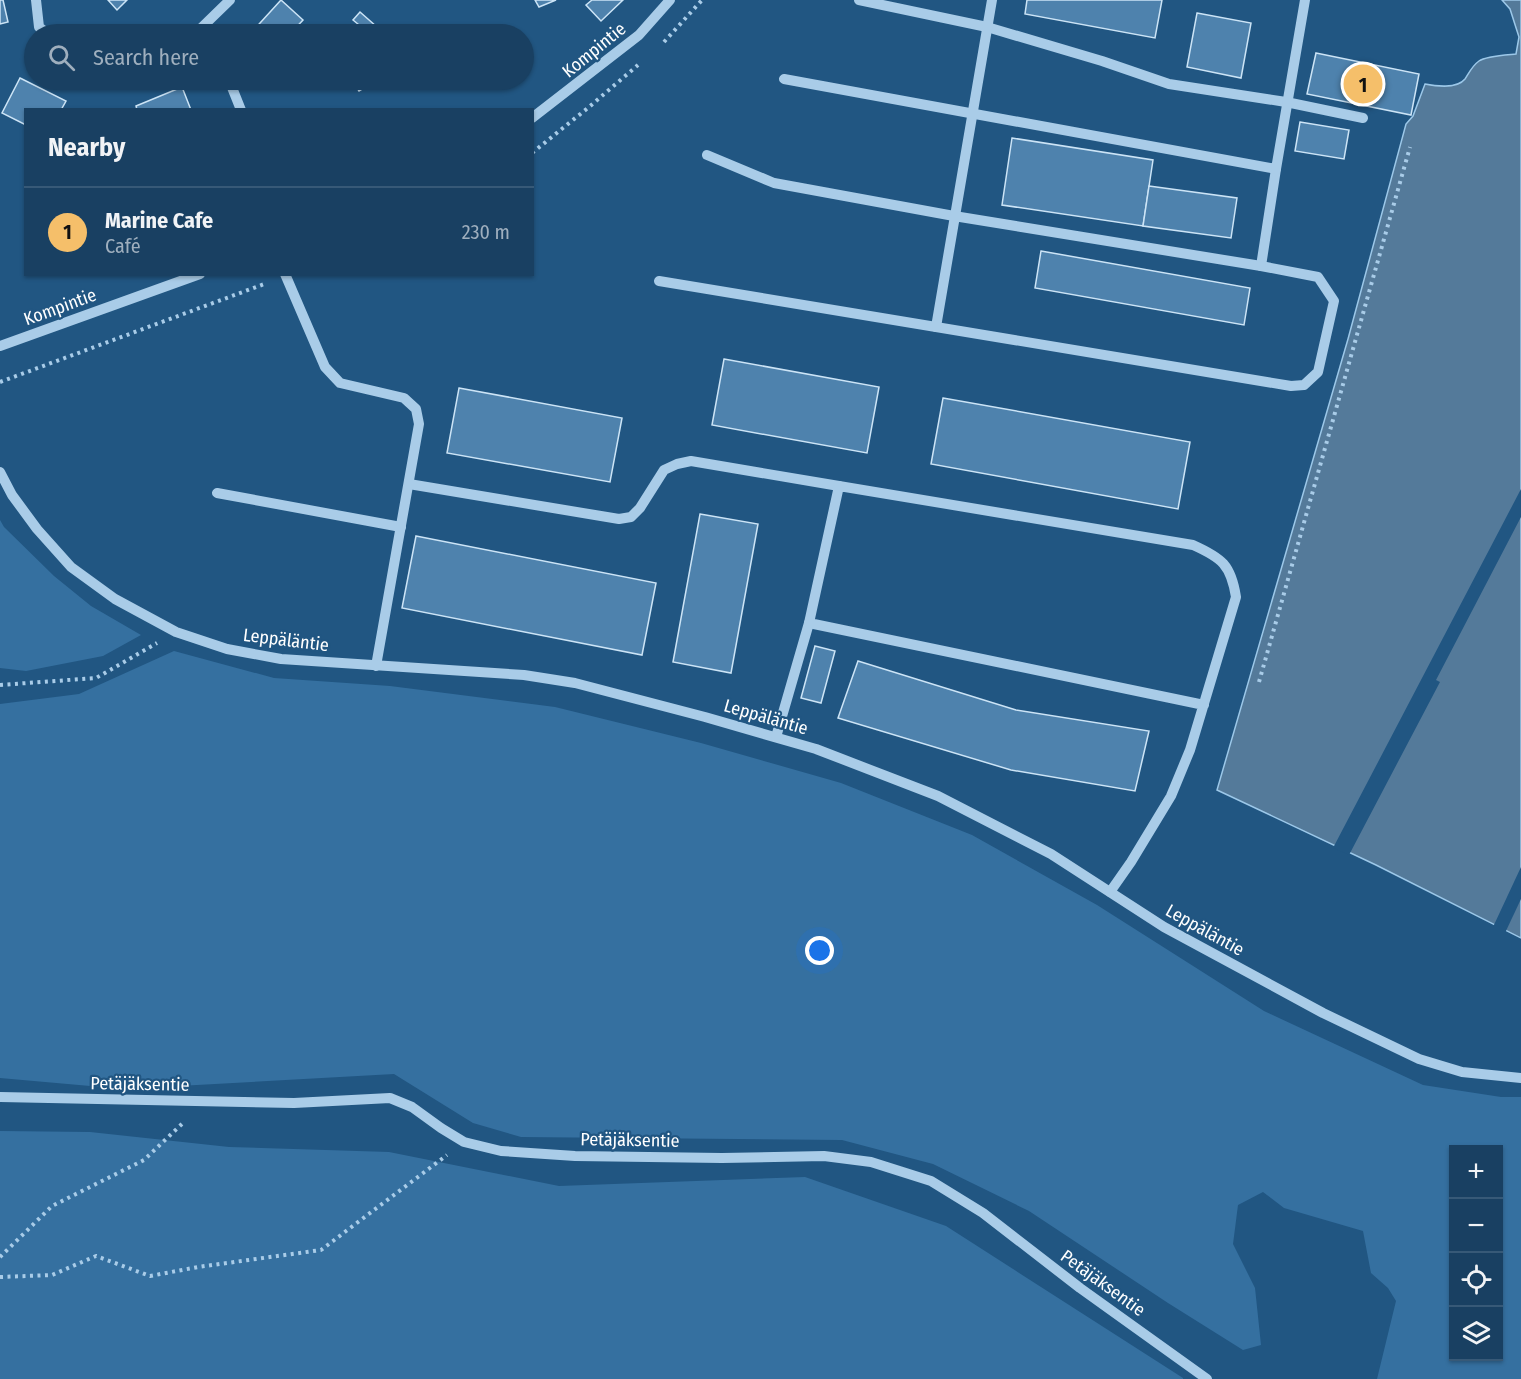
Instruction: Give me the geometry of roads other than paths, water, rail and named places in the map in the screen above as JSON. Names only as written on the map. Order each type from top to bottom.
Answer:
[{"type":"street","points":[[36,0],[39,24]]},
{"type":"street","points":[[207,24],[230,0]]},
{"type":"street","name":"Kompintie","points":[[534,116],[639,35],[670,0]]},
{"type":"street","points":[[859,0],[987,27],[1102,61],[1169,84],[1287,102],[1363,118]]},
{"type":"street","points":[[936,327],[992,0]]},
{"type":"street","points":[[1261,266],[1305,0]]},
{"type":"street","points":[[784,78],[1276,170]]},
{"type":"street","points":[[233,90],[241,108]]},
{"type":"street","points":[[659,280],[1291,386],[1304,385],[1318,372],[1334,301],[1318,277],[954,216],[774,183],[707,156]]},
{"type":"street","name":"Kompintie","points":[[0,346],[194,276]]},
{"type":"street","points":[[286,276],[326,367],[340,383],[404,399],[416,409],[419,424],[376,666]]},
{"type":"street","points":[[409,484],[619,519],[631,517],[640,508],[664,470],[691,461],[1193,545],[1212,554],[1226,566],[1233,580],[1236,597],[1204,705],[1190,750],[1171,796],[1110,892]]},
{"type":"street","name":"Leppäläntie","points":[[0,472],[12,495],[37,529],[71,567],[115,599],[176,632],[227,649],[281,659],[524,675],[575,683],[816,749],[938,796],[1051,854],[1164,927],[1323,1013],[1419,1059],[1462,1072],[1521,1078]]},
{"type":"street","points":[[776,737],[809,623],[839,486]]},
{"type":"street","points":[[217,493],[401,527]]},
{"type":"street","points":[[809,623],[1204,705]]},
{"type":"street","name":"Petäjäksentie","points":[[0,1097],[294,1103],[390,1098],[412,1107],[464,1142],[501,1151],[575,1156],[722,1158],[824,1156],[871,1162],[932,1180],[983,1214],[1080,1288],[1207,1379]]},
{"type":"place","name":"Marine Cafe","points":[[1363,84]]}]
